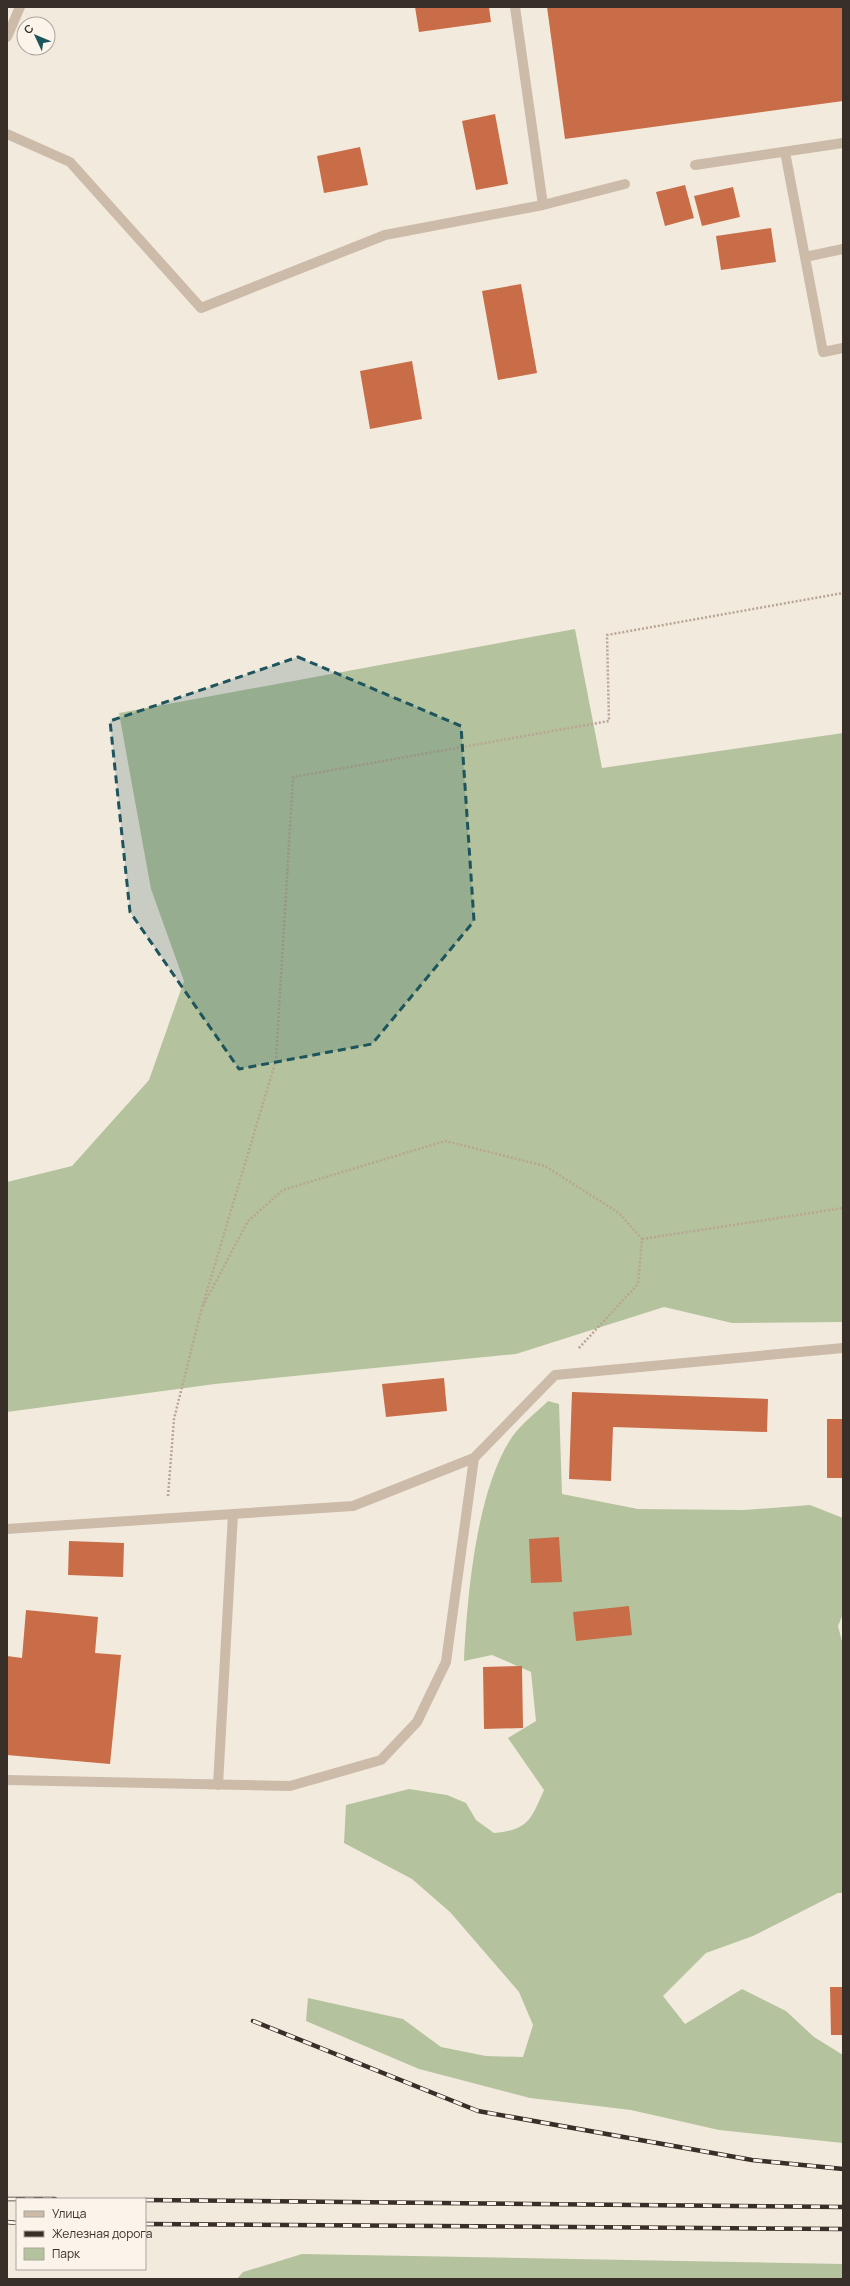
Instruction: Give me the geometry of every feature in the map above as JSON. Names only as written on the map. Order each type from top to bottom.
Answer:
[{"type":"lane","points":[[7,37],[20,7]]},
{"type":"lane","points":[[515,7],[544,205]]},
{"type":"lane","points":[[7,134],[70,162],[201,308],[385,235],[544,205],[625,184]]},
{"type":"lane","points":[[695,165],[843,143]]},
{"type":"lane","points":[[785,152],[823,352],[843,348]]},
{"type":"lane","points":[[805,257],[843,249]]},
{"type":"lane","points":[[7,1529],[353,1506],[474,1458],[555,1375],[843,1348]]},
{"type":"lane","points":[[7,1780],[290,1786],[381,1760],[418,1722],[446,1662],[474,1458]]},
{"type":"lane","points":[[218,1785],[233,1514]]},
{"type":"path","points":[[166,1518],[174,1419],[201,1311],[276,1060],[293,777],[609,721],[607,635],[843,593]]},
{"type":"path","points":[[201,1311],[248,1221],[282,1190],[445,1141],[545,1166],[619,1213],[642,1239],[638,1284],[555,1375]]},
{"type":"path","points":[[642,1239],[843,1208]]},
{"type":"highlighted area","points":[[298,657],[461,726],[474,921],[372,1044],[239,1069],[130,912],[110,721]]},
{"type":"green space","points":[[575,629],[602,768],[843,733],[843,1322],[732,1323],[664,1307],[516,1354],[215,1384],[7,1412],[7,1182],[72,1166],[149,1080],[184,981],[151,889],[119,713]]},
{"type":"green space","points":[[548,1401],[559,1404],[562,1494],[638,1509],[744,1510],[810,1505],[843,1518],[843,1614],[838,1626],[843,1645],[843,1893],[838,1893],[753,1936],[706,1953],[663,1996],[685,2024],[742,1989],[786,2011],[814,2037],[843,2055],[843,2143],[719,2130],[631,2110],[530,2098],[419,2069],[306,2021],[308,1998],[403,2019],[441,2047],[486,2056],[523,2057],[533,2025],[519,1992],[450,1912],[412,1879],[344,1843],[346,1805],[409,1789],[447,1795],[466,1803],[476,1820],[494,1833],[515,1829],[522,1826],[532,1816],[536,1809],[544,1790],[508,1738],[536,1721],[531,1672],[492,1655],[464,1661],[471,1576],[482,1515],[490,1486],[500,1460],[512,1437],[524,1423]]},
{"type":"green space","points":[[302,2254],[843,2264],[843,2279],[237,2279],[243,2272]]},
{"type":"building","points":[[415,7],[489,7],[491,22],[419,32]]},
{"type":"building","points":[[547,7],[843,7],[843,101],[565,139]]},
{"type":"building","points":[[495,114],[508,184],[476,190],[462,121]]},
{"type":"building","points":[[360,147],[368,185],[324,193],[317,156]]},
{"type":"building","points":[[685,185],[694,218],[665,226],[656,192]]},
{"type":"building","points":[[733,187],[740,217],[702,226],[694,196]]},
{"type":"building","points":[[771,228],[776,262],[721,270],[716,236]]},
{"type":"building","points":[[521,284],[537,373],[498,380],[482,291]]},
{"type":"building","points":[[412,361],[422,419],[370,429],[360,371]]},
{"type":"building","points":[[444,1378],[447,1411],[386,1417],[382,1384]]},
{"type":"building","points":[[572,1392],[768,1399],[767,1432],[613,1427],[611,1481],[569,1479]]},
{"type":"building","points":[[827,1419],[843,1419],[843,1478],[827,1478]]},
{"type":"building","points":[[559,1537],[562,1582],[531,1583],[529,1539]]},
{"type":"building","points":[[69,1541],[124,1543],[123,1577],[68,1575]]},
{"type":"building","points":[[629,1606],[632,1635],[576,1641],[573,1612]]},
{"type":"building","points":[[26,1610],[98,1617],[95,1653],[121,1655],[110,1764],[7,1755],[7,1656],[22,1658]]},
{"type":"building","points":[[522,1666],[523,1728],[484,1729],[483,1667]]},
{"type":"building","points":[[830,1987],[843,1987],[843,2035],[831,2035]]},
{"type":"railway","points":[[253,2021],[478,2111],[752,2160],[843,2169]]},
{"type":"railway","points":[[7,2199],[16,2199]]},
{"type":"railway","points":[[146,2200],[843,2207]]},
{"type":"railway","points":[[7,2222],[16,2223]]},
{"type":"railway","points":[[146,2224],[843,2229]]}]
